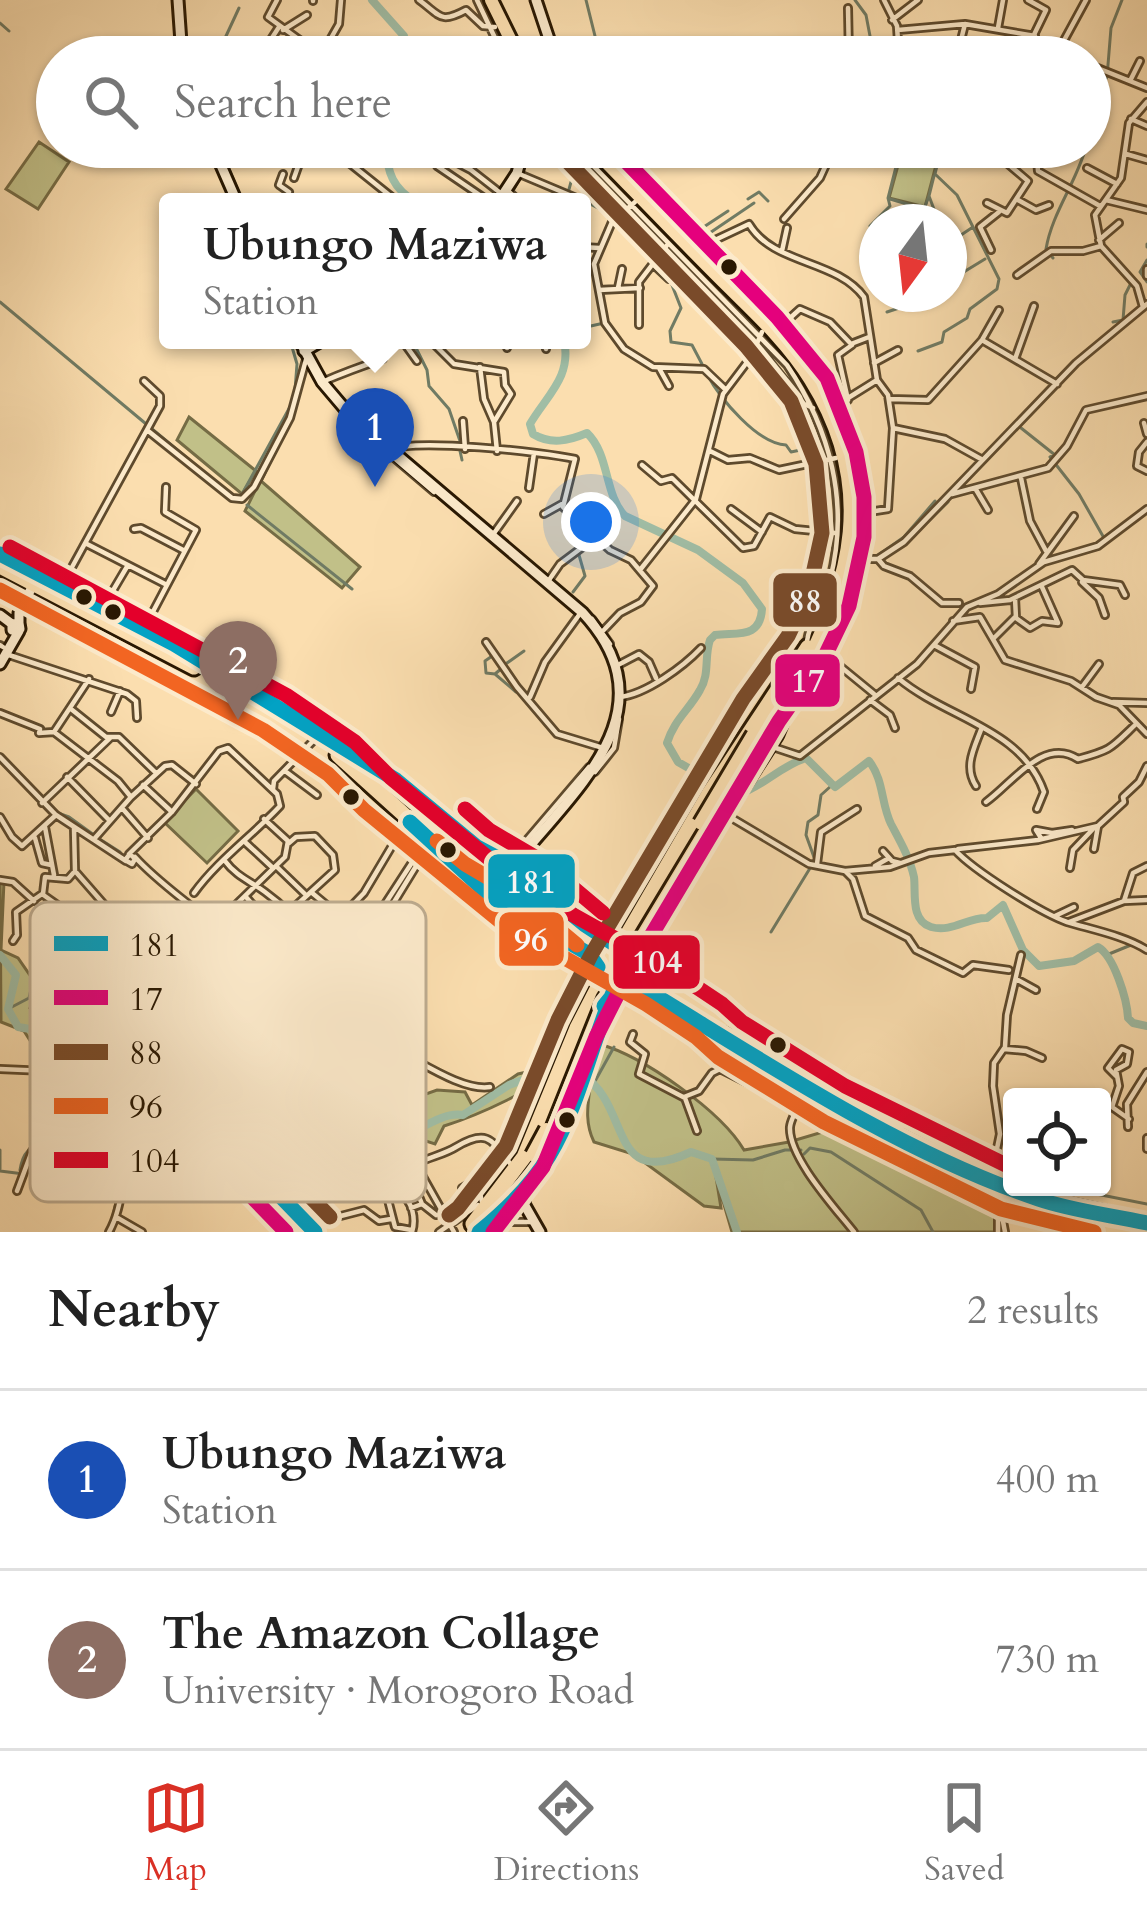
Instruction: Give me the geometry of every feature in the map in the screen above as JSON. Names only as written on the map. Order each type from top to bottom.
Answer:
[{"type":"highway","points":[[0,554],[315,739],[513,904],[743,1025]]},
{"type":"highway","points":[[0,566],[62,585],[104,606],[395,779],[588,936],[710,1020],[720,1039]]},
{"type":"highway","points":[[599,936],[638,931],[746,781],[761,738],[791,680]]},
{"type":"highway","points":[[471,1229],[524,1157],[552,1081],[710,794],[791,680]]},
{"type":"highway","points":[[430,838],[494,900],[589,954],[649,966],[850,1088],[1003,1194]]},
{"type":"highway","points":[[477,847],[517,862],[599,936],[638,985],[807,1091],[995,1184],[1044,1201],[1147,1219]]},
{"type":"highway","points":[[638,931],[649,966]]},
{"type":"highway","points":[[471,1229],[519,1206],[556,1143],[587,1062],[604,990],[589,954]]},
{"type":"highway","points":[[604,990],[624,983],[638,985]]},
{"type":"highway","points":[[1061,1196],[1147,1219]]},
{"type":"main road","points":[[178,0],[181,36]]},
{"type":"main road","points":[[484,0],[497,36]]},
{"type":"main road","points":[[484,0],[501,36]]},
{"type":"main road","points":[[536,0],[548,36]]},
{"type":"main road","points":[[503,193],[518,168]]},
{"type":"main road","points":[[604,168],[633,204],[766,335]]},
{"type":"main road","points":[[607,168],[810,380],[845,467],[853,513],[836,603],[791,680]]},
{"type":"main road","points":[[305,351],[338,403],[583,613],[602,632],[615,663],[621,697],[616,727],[604,754],[517,862]]},
{"type":"main road","points":[[823,409],[843,499],[843,558]]},
{"type":"main road","points":[[2,651],[11,622],[35,578]]},
{"type":"main road","points":[[471,1229],[536,1157],[591,1012],[761,738]]},
{"type":"main road","points":[[519,1206],[537,1227]]},
{"type":"street","points":[[277,0],[268,16],[293,36]]},
{"type":"street","points":[[332,36],[339,24],[341,0]]},
{"type":"street","points":[[419,0],[442,17],[455,18],[466,10],[492,28]]},
{"type":"street","points":[[884,0],[898,36]]},
{"type":"street","points":[[892,20],[918,0]]},
{"type":"street","points":[[998,28],[1003,0]]},
{"type":"street","points":[[898,30],[965,24],[1035,36],[1046,10],[1028,0]]},
{"type":"street","points":[[1068,36],[1086,0]]},
{"type":"street","points":[[848,8],[849,36]]},
{"type":"street","points":[[274,36],[307,15]]},
{"type":"street","points":[[962,36],[965,24]]},
{"type":"street","points":[[1130,81],[1140,61]]},
{"type":"street","points":[[1111,73],[1147,88]]},
{"type":"street","points":[[843,558],[878,559],[904,542],[1057,384],[1145,306],[1137,286],[1100,243],[1095,215],[1117,184],[1131,119],[1147,102]]},
{"type":"street","points":[[1131,119],[1147,126]]},
{"type":"street","points":[[1126,154],[1147,160]]},
{"type":"street","points":[[294,178],[298,168]]},
{"type":"street","points":[[356,168],[387,193]]},
{"type":"street","points":[[440,168],[488,193]]},
{"type":"street","points":[[466,168],[493,193]]},
{"type":"street","points":[[610,168],[698,248],[766,335],[804,404],[823,409],[848,400],[877,380]]},
{"type":"street","points":[[784,218],[825,168]]},
{"type":"street","points":[[1014,168],[1028,179]]},
{"type":"street","points":[[1088,168],[1117,184]]},
{"type":"street","points":[[987,203],[1007,213],[1038,171]]},
{"type":"street","points":[[1038,171],[1102,203],[1147,210]]},
{"type":"street","points":[[517,173],[565,193]]},
{"type":"street","points":[[283,174],[279,185],[289,193]]},
{"type":"street","points":[[1018,200],[1036,210],[1048,205]]},
{"type":"street","points":[[669,386],[658,368],[629,352],[612,334],[594,266],[613,221],[633,204],[668,244],[766,335]]},
{"type":"street","points":[[991,250],[980,227],[999,212]]},
{"type":"street","points":[[1017,275],[1051,251],[1100,243],[1119,223]]},
{"type":"street","points":[[698,248],[746,224],[762,242],[858,289],[869,309],[877,380],[890,399],[893,428],[888,509],[853,513]]},
{"type":"street","points":[[782,251],[787,228]]},
{"type":"street","points":[[639,325],[645,272],[668,244]]},
{"type":"street","points":[[591,248],[599,248]]},
{"type":"street","points":[[653,264],[669,279]]},
{"type":"street","points":[[618,288],[622,268]]},
{"type":"street","points":[[599,290],[640,288]]},
{"type":"street","points":[[1015,359],[1034,306]]},
{"type":"street","points":[[640,570],[696,499],[726,390],[766,335],[800,310],[828,320],[852,345]]},
{"type":"street","points":[[890,399],[932,398],[982,340],[999,310]]},
{"type":"street","points":[[848,400],[838,355],[869,337]]},
{"type":"street","points":[[982,340],[1057,384]]},
{"type":"street","points":[[409,349],[417,361]]},
{"type":"street","points":[[439,349],[454,364],[504,372],[511,394],[494,422]]},
{"type":"street","points":[[874,363],[898,350]]},
{"type":"street","points":[[147,430],[232,498],[242,499],[254,487],[290,418],[305,351]]},
{"type":"street","points":[[305,351],[358,428],[579,614],[604,647],[614,681],[613,713],[603,748],[520,848],[517,862]]},
{"type":"street","points":[[324,381],[347,370],[362,370],[383,359],[384,351]]},
{"type":"street","points":[[480,367],[497,451]]},
{"type":"street","points":[[658,368],[704,368],[726,390]]},
{"type":"street","points":[[62,585],[161,398],[144,381]]},
{"type":"street","points":[[950,494],[1050,467],[1086,410],[1147,396]]},
{"type":"street","points":[[463,421],[464,449]]},
{"type":"street","points":[[1144,424],[1147,438],[1137,466],[1147,471]]},
{"type":"street","points":[[893,428],[945,439],[981,459]]},
{"type":"street","points":[[390,449],[534,453],[576,460],[562,504],[544,514]]},
{"type":"street","points":[[708,450],[726,460],[750,458],[779,470],[834,459]]},
{"type":"street","points":[[529,488],[534,453]]},
{"type":"street","points":[[642,465],[661,481],[672,478],[743,548],[754,546],[770,517],[795,529],[840,535]]},
{"type":"street","points":[[1022,478],[1030,521],[1046,550]]},
{"type":"street","points":[[144,628],[196,530],[165,512],[166,487]]},
{"type":"street","points":[[975,488],[988,510]]},
{"type":"street","points":[[517,501],[493,534],[602,632],[619,665],[621,697],[632,696],[701,648]]},
{"type":"street","points":[[562,504],[656,587],[602,632]]},
{"type":"street","points":[[731,509],[762,532]]},
{"type":"street","points":[[761,738],[800,756],[898,678],[975,603],[998,594],[1040,564],[1098,546],[1147,509]]},
{"type":"street","points":[[1040,564],[1074,516]]},
{"type":"street","points":[[134,529],[185,550]]},
{"type":"street","points":[[549,580],[560,564],[596,537]]},
{"type":"street","points":[[85,543],[167,585]]},
{"type":"street","points":[[1069,557],[1072,570],[1099,598],[1106,615]]},
{"type":"street","points":[[878,559],[912,577],[942,603],[959,603]]},
{"type":"street","points":[[104,606],[128,566]]},
{"type":"street","points":[[975,603],[1015,598],[1072,570]]},
{"type":"street","points":[[1072,570],[1083,580],[1120,585],[1125,595]]},
{"type":"street","points":[[1015,616],[1032,628],[1042,621],[1058,623],[1041,586]]},
{"type":"street","points":[[993,640],[1015,616],[1015,598]]},
{"type":"street","points":[[529,698],[545,662],[579,614]]},
{"type":"street","points":[[953,621],[980,616],[1007,662],[1082,687],[1096,698],[1147,703]]},
{"type":"street","points":[[486,642],[557,734],[603,748]]},
{"type":"street","points":[[934,645],[975,667],[971,689]]},
{"type":"street","points":[[812,650],[872,697],[890,715],[895,728]]},
{"type":"street","points":[[2,651],[120,691],[135,700],[137,718]]},
{"type":"street","points":[[619,665],[639,654],[657,680]]},
{"type":"street","points":[[1082,687],[1099,664]]},
{"type":"street","points":[[898,678],[924,699],[982,727],[1031,762],[1044,792],[1037,809]]},
{"type":"street","points":[[54,732],[89,679]]},
{"type":"street","points":[[111,712],[120,691]]},
{"type":"street","points":[[1113,702],[1146,734],[1147,745]]},
{"type":"street","points":[[71,709],[110,738]]},
{"type":"street","points":[[0,713],[21,719],[40,729],[39,733],[54,732],[130,797]]},
{"type":"street","points":[[986,802],[1031,762],[1064,753],[1081,759],[1109,749],[1120,744],[1136,723]]},
{"type":"street","points":[[976,787],[970,766],[982,727]]},
{"type":"street","points":[[42,803],[110,738],[119,737],[156,773]]},
{"type":"street","points":[[273,789],[315,739]]},
{"type":"street","points":[[128,858],[225,747],[273,789],[280,806],[206,874],[194,893]]},
{"type":"street","points":[[0,758],[56,815],[142,865]]},
{"type":"street","points":[[95,838],[156,773],[172,765],[196,784]]},
{"type":"street","points":[[1070,868],[1073,850],[1124,802],[1147,766]]},
{"type":"street","points":[[285,771],[317,794]]},
{"type":"street","points":[[67,778],[110,820]]},
{"type":"street","points":[[143,784],[172,812]]},
{"type":"street","points":[[122,808],[148,838]]},
{"type":"street","points":[[817,864],[821,832],[857,809]]},
{"type":"street","points":[[728,810],[808,864],[844,872],[853,879],[869,920],[908,938],[920,952],[966,973],[973,964],[1009,970]]},
{"type":"street","points":[[0,817],[22,846],[56,815]]},
{"type":"street","points":[[264,819],[289,843]]},
{"type":"street","points":[[357,902],[408,820]]},
{"type":"street","points":[[0,880],[13,882],[34,901],[43,894],[45,877],[68,879],[75,871],[75,826]]},
{"type":"street","points":[[844,872],[1098,826]]},
{"type":"street","points":[[1094,849],[1098,826]]},
{"type":"street","points":[[45,827],[54,875]]},
{"type":"street","points":[[240,902],[285,857],[289,843],[296,837],[315,836],[328,846],[335,869],[300,902]]},
{"type":"street","points":[[35,838],[41,862],[52,865]]},
{"type":"street","points":[[394,902],[420,866],[430,838]]},
{"type":"street","points":[[245,842],[321,902]]},
{"type":"street","points":[[139,848],[147,872]]},
{"type":"street","points":[[884,850],[895,862],[905,862]]},
{"type":"street","points":[[955,850],[978,871],[1055,916],[1135,941],[1147,950]]},
{"type":"street","points":[[864,870],[890,857]]},
{"type":"street","points":[[128,858],[184,902]]},
{"type":"street","points":[[225,860],[236,874],[277,902]]},
{"type":"street","points":[[1124,901],[1133,873],[1147,866]]},
{"type":"street","points":[[75,871],[103,902]]},
{"type":"street","points":[[43,894],[54,902]]},
{"type":"street","points":[[246,898],[250,902]]},
{"type":"street","points":[[1070,922],[1124,901],[1147,900]]},
{"type":"street","points":[[13,941],[16,913],[30,904]]},
{"type":"street","points":[[1055,916],[1074,907]]},
{"type":"street","points":[[993,1168],[1000,1134],[993,1072],[997,1055],[1004,1049],[1022,955]]},
{"type":"street","points":[[1016,979],[1036,990]]},
{"type":"street","points":[[587,1062],[614,1004],[627,989],[720,1039]]},
{"type":"street","points":[[632,1034],[630,1042],[645,1054],[639,1074],[684,1097],[698,1131]]},
{"type":"street","points":[[1004,1049],[1042,1058]]},
{"type":"street","points":[[1116,1076],[1108,1063],[1121,1049],[1129,1052],[1126,1064],[1117,1068],[1119,1086],[1112,1108],[1128,1123],[1127,1104],[1147,1072]]},
{"type":"street","points":[[426,1066],[479,1088],[490,1087]]},
{"type":"street","points":[[0,1069],[30,1070]]},
{"type":"street","points":[[684,1097],[699,1091],[720,1069],[751,1084],[761,1075],[807,1091],[827,1108]]},
{"type":"street","points":[[471,1229],[482,1202],[512,1166],[552,1081]]},
{"type":"street","points":[[807,1091],[790,1124],[794,1145],[854,1232]]},
{"type":"street","points":[[997,1108],[1003,1111]]},
{"type":"street","points":[[426,1160],[469,1138],[488,1138],[512,1166]]},
{"type":"street","points":[[1147,1138],[1147,1149]]},
{"type":"street","points":[[463,1188],[488,1169],[496,1146]]},
{"type":"street","points":[[17,1191],[30,1156]]},
{"type":"street","points":[[426,1175],[471,1229]]},
{"type":"street","points":[[477,1179],[482,1202]]},
{"type":"street","points":[[1002,1232],[1003,1194]]},
{"type":"street","points":[[1008,1196],[1056,1217],[1068,1213]]},
{"type":"street","points":[[110,1232],[118,1202]]},
{"type":"street","points":[[288,1202],[315,1232]]},
{"type":"street","points":[[388,1202],[399,1231],[412,1231],[415,1221],[407,1202]]},
{"type":"street","points":[[411,1208],[422,1204],[436,1215]]},
{"type":"street","points":[[333,1218],[364,1210],[379,1221],[391,1220]]},
{"type":"street","points":[[116,1217],[142,1232]]},
{"type":"street","points":[[439,1232],[505,1222],[537,1227]]},
{"type":"shaded area","points":[[36,146],[36,168],[65,168],[38,209],[6,189]]},
{"type":"shaded area","points":[[897,168],[935,168],[926,204],[889,198]]},
{"type":"shaded area","points":[[189,417],[256,471],[242,494],[177,440]]},
{"type":"shaded area","points":[[283,435],[261,481],[360,567],[342,588],[245,511]]},
{"type":"shaded area","points":[[196,789],[238,831],[207,863],[164,822]]},
{"type":"shaded area","points":[[0,878],[4,881],[1,950],[18,958],[30,975],[30,1040],[24,1031],[1,1022]]},
{"type":"shaded area","points":[[599,1044],[637,1060],[679,1087],[718,1119],[744,1150],[846,1125],[1009,1201],[1003,1232],[732,1232],[716,1177],[721,1208],[704,1206],[633,1154],[594,1142],[588,1120],[590,1057]]},
{"type":"shaded area","points":[[563,1064],[507,1100],[444,1126],[435,1144],[426,1141],[426,1094],[465,1092],[472,1105],[518,1074]]},
{"type":"waterway","points":[[372,0],[404,36]]},
{"type":"waterway","points":[[482,0],[488,19]]},
{"type":"waterway","points":[[586,0],[595,36]]},
{"type":"waterway","points":[[855,0],[866,15],[870,36]]},
{"type":"waterway","points":[[1110,36],[1122,0]]},
{"type":"waterway","points":[[226,36],[239,8]]},
{"type":"waterway","points":[[0,23],[9,31]]},
{"type":"waterway","points":[[229,168],[239,193]]},
{"type":"waterway","points":[[389,168],[405,193]]},
{"type":"waterway","points":[[568,193],[571,182],[585,168]]},
{"type":"waterway","points":[[628,168],[639,185]]},
{"type":"waterway","points":[[890,204],[896,168]]},
{"type":"waterway","points":[[918,351],[942,342],[944,332],[967,318],[970,309],[997,289],[999,279],[957,195],[935,174],[936,168]]},
{"type":"waterway","points":[[1053,258],[1046,249],[1049,236],[1078,168]]},
{"type":"waterway","points":[[514,189],[521,176]]},
{"type":"waterway","points":[[932,204],[934,176]]},
{"type":"waterway","points":[[748,199],[759,192],[768,201]]},
{"type":"waterway","points":[[890,199],[924,209],[929,196]]},
{"type":"waterway","points":[[629,197],[632,200]]},
{"type":"waterway","points":[[591,204],[608,213],[624,202]]},
{"type":"waterway","points":[[692,245],[754,203]]},
{"type":"waterway","points":[[637,205],[678,247]]},
{"type":"waterway","points":[[690,236],[728,211]]},
{"type":"waterway","points":[[967,231],[973,227]]},
{"type":"waterway","points":[[681,251],[732,303]]},
{"type":"waterway","points":[[967,270],[985,259]]},
{"type":"waterway","points":[[1147,260],[1140,272],[1147,282]]},
{"type":"waterway","points":[[670,280],[681,308],[670,331],[671,342],[692,345],[702,364]]},
{"type":"waterway","points":[[1113,322],[1123,320],[1131,283]]},
{"type":"waterway","points":[[750,300],[762,289]]},
{"type":"waterway","points":[[0,302],[206,474]]},
{"type":"waterway","points":[[735,306],[759,330]]},
{"type":"waterway","points":[[772,325],[794,310]]},
{"type":"waterway","points":[[591,326],[604,323]]},
{"type":"waterway","points":[[763,335],[785,359]]},
{"type":"waterway","points":[[293,349],[295,390]]},
{"type":"waterway","points":[[416,349],[429,386],[449,409],[461,444]]},
{"type":"waterway","points":[[565,349],[561,375],[530,424],[533,434],[560,441],[587,433],[600,452],[613,497],[625,516],[698,550],[743,583],[762,609],[752,630],[715,635],[710,640],[703,684],[667,743],[678,762],[713,782]]},
{"type":"waterway","points":[[791,367],[813,405]]},
{"type":"waterway","points":[[707,374],[730,407],[764,437],[786,445],[791,452],[829,444]]},
{"type":"waterway","points":[[328,381],[350,407]]},
{"type":"waterway","points":[[241,496],[291,405]]},
{"type":"waterway","points":[[352,409],[363,420]]},
{"type":"waterway","points":[[816,411],[832,454]]},
{"type":"waterway","points":[[1016,424],[1055,455],[1050,457],[1079,494],[1104,538]]},
{"type":"waterway","points":[[460,451],[462,460]]},
{"type":"waterway","points":[[416,465],[492,529]]},
{"type":"waterway","points":[[853,553],[877,556],[904,537],[935,501]]},
{"type":"waterway","points":[[911,538],[948,502]]},
{"type":"waterway","points":[[247,505],[352,589]]},
{"type":"waterway","points":[[496,533],[509,544]]},
{"type":"waterway","points":[[573,592],[585,576],[579,555]]},
{"type":"waterway","points":[[530,561],[548,576]]},
{"type":"waterway","points":[[853,566],[876,561]]},
{"type":"waterway","points":[[848,586],[851,576]]},
{"type":"waterway","points":[[552,580],[576,602]]},
{"type":"waterway","points":[[584,608],[602,627]]},
{"type":"waterway","points":[[615,650],[621,670]]},
{"type":"waterway","points":[[824,650],[845,667]]},
{"type":"waterway","points":[[507,663],[524,651]]},
{"type":"waterway","points":[[495,654],[485,661],[486,673],[495,674]]},
{"type":"waterway","points":[[502,668],[495,674],[516,692]]},
{"type":"waterway","points":[[622,673],[622,707]]},
{"type":"waterway","points":[[604,757],[614,740]]},
{"type":"waterway","points":[[737,795],[806,758],[835,787],[869,761],[910,863],[917,912],[924,924],[953,927],[987,918],[1003,905],[1023,950],[1039,966],[1074,961],[1098,947],[1114,968],[1128,1018],[1147,1026]]},
{"type":"waterway","points":[[771,932],[815,860],[806,835],[808,822],[818,815],[821,795],[831,786]]},
{"type":"waterway","points":[[55,812],[94,835]]},
{"type":"waterway","points":[[98,838],[120,852]]},
{"type":"waterway","points":[[1109,954],[1131,945]]},
{"type":"waterway","points":[[0,955],[16,975],[8,1009],[18,1027],[30,1029]]},
{"type":"waterway","points":[[8,1009],[30,994]]},
{"type":"waterway","points":[[723,1005],[746,1018]]},
{"type":"waterway","points":[[594,1083],[614,1047]]},
{"type":"waterway","points":[[426,1126],[463,1115],[509,1085],[557,1068]]},
{"type":"waterway","points":[[582,1075],[598,1089],[633,1153],[646,1161],[691,1152],[712,1159],[737,1232]]},
{"type":"waterway","points":[[881,1103],[958,1149],[1003,1168]]},
{"type":"waterway","points":[[804,1154],[810,1148],[831,1152],[921,1210],[933,1232]]},
{"type":"waterway","points":[[0,1150],[0,1169]]},
{"type":"waterway","points":[[20,1170],[30,1150]]},
{"type":"waterway","points":[[712,1159],[753,1160],[801,1150]]},
{"type":"waterway","points":[[0,1171],[24,1174]]},
{"type":"waterway","points":[[1107,1196],[1147,1204]]},
{"type":"waterway","points":[[112,1220],[116,1202]]},
{"type":"waterway","points":[[113,1232],[120,1202]]},
{"type":"transit line","name":"88","points":[[449,1215],[506,1146],[558,1020],[591,955],[743,699],[788,636],[809,592],[822,533],[816,464],[791,401],[746,346],[574,168]]},
{"type":"transit line","name":"17","points":[[493,1232],[543,1167],[596,1037],[627,976],[779,721],[825,656],[849,606],[864,537],[864,497],[856,452],[827,378],[777,317],[632,168]]},
{"type":"transit line","name":"104","points":[[10,547],[286,695],[355,742],[391,778],[525,888],[668,968],[742,1022],[845,1086],[1003,1164]]},
{"type":"transit line","name":"181","points":[[0,554],[174,644],[396,780],[477,847],[513,866],[585,925],[631,955],[549,1156],[517,1197],[479,1232]]},
{"type":"transit line","name":"96","points":[[0,590],[263,730],[328,774],[364,810],[501,922],[646,1004],[718,1057],[824,1122],[1001,1209],[1094,1232]]},
{"type":"transit line","name":"104","points":[[465,809],[489,830],[540,860],[603,913]]},
{"type":"transit line","name":"181","points":[[410,822],[495,900],[589,954],[598,967]]},
{"type":"transit line","name":"96","points":[[437,841],[516,894],[577,945]]},
{"type":"transit line","name":"181","points":[[604,1006],[621,985],[638,985],[833,1103],[933,1156],[1038,1199],[1147,1223]]},
{"type":"transit line","name":"17","points":[[257,1202],[286,1232]]},
{"type":"transit line","name":"181","points":[[286,1202],[315,1232]]},
{"type":"transit line","name":"88","points":[[315,1202],[330,1217]]},
{"type":"place","name":"Ubungo Maziwa","points":[[375,487]]},
{"type":"place","name":"The Amazon Collage","points":[[238,720]]}]
